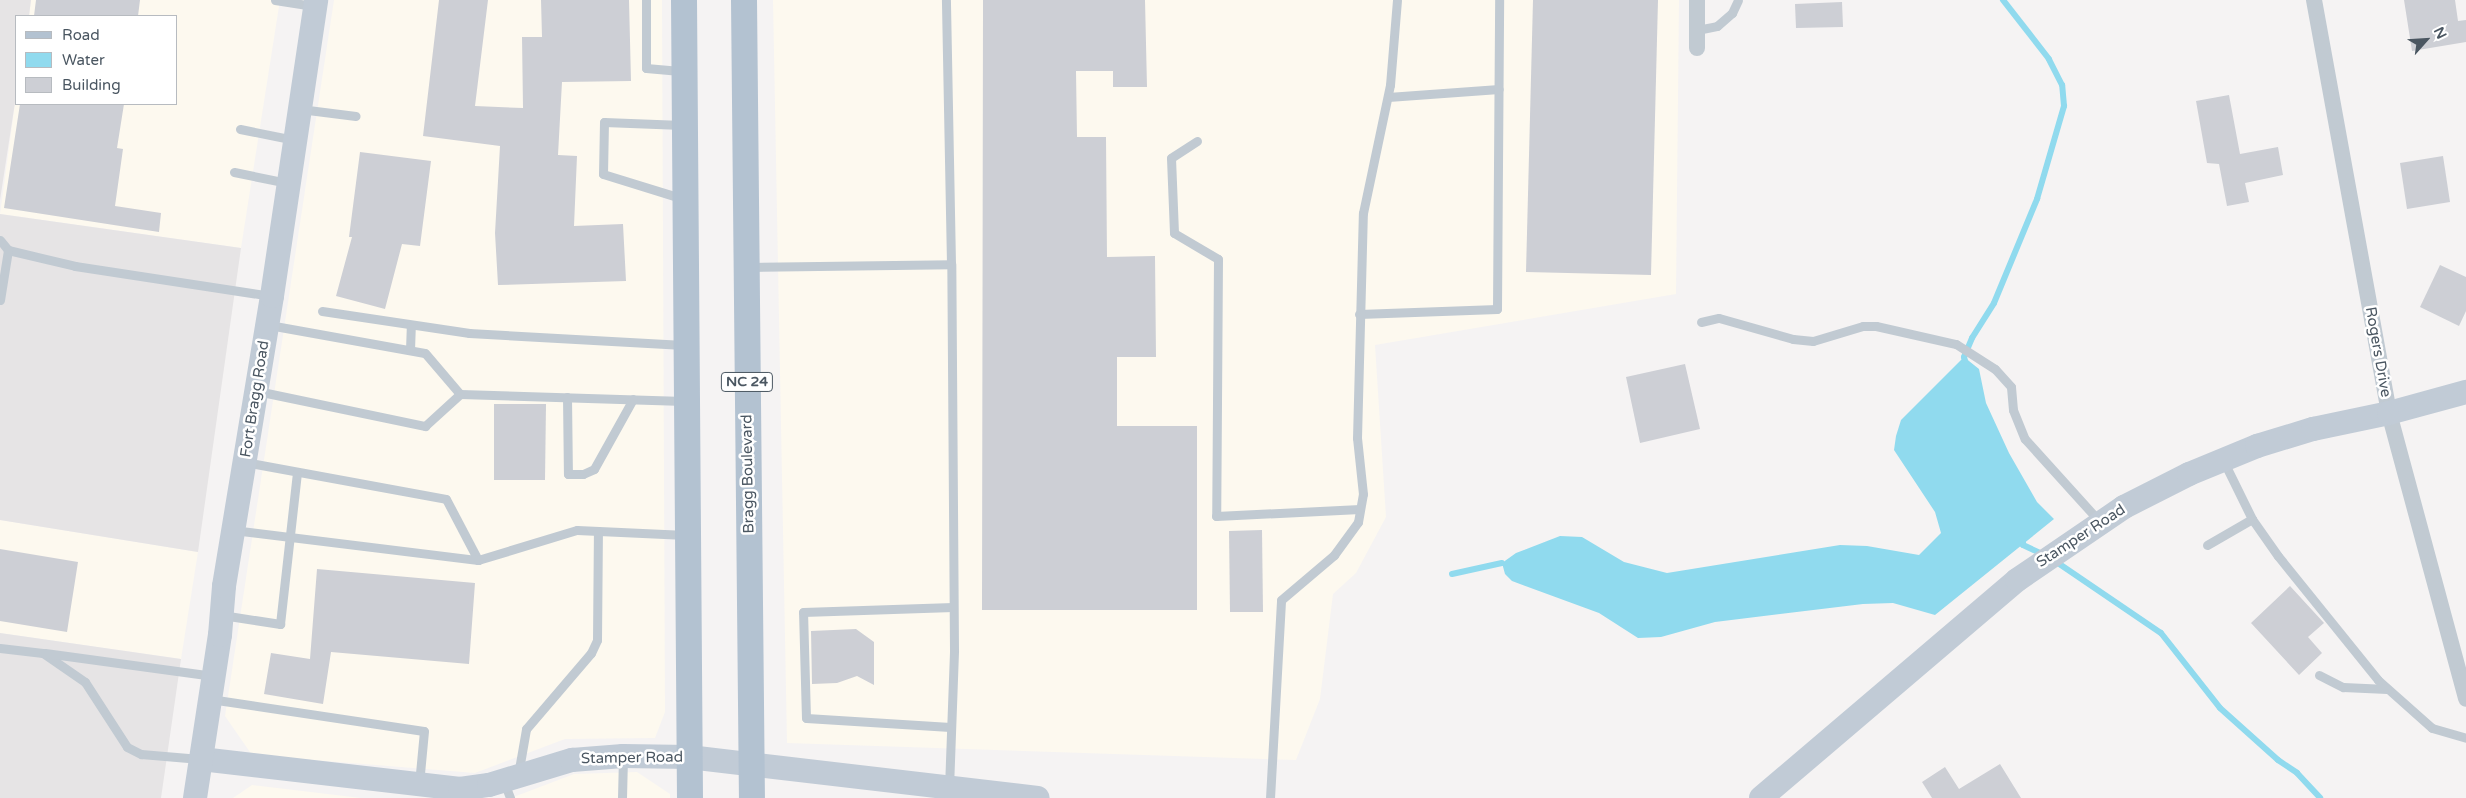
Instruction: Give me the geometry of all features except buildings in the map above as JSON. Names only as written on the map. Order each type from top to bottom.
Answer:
[{"type":"main road","points":[[684,0],[690,798]]},
{"type":"main road","name":"Bragg Boulevard","points":[[744,0],[752,798]]},
{"type":"street","points":[[1697,0],[1697,48]]},
{"type":"street","name":"Rogers Drive","points":[[2314,0],[2390,413],[2466,699]]},
{"type":"street","name":"Fort Bragg Road","points":[[195,798],[233,530],[272,296],[316,3]]},
{"type":"street","name":"Stamper Road","points":[[1761,798],[2012,584],[2100,522],[2189,474],[2313,428],[2390,413],[2466,392]]},
{"type":"street","name":"Stamper Road","points":[[201,759],[460,789],[510,786],[572,760],[623,756],[689,757],[948,793],[1038,798]]},
{"type":"lane","points":[[275,0],[316,3]]},
{"type":"lane","points":[[646,0],[646,68],[685,71]]},
{"type":"lane","points":[[946,0],[951,264],[953,607],[948,793]]},
{"type":"lane","points":[[1270,798],[1281,600],[1334,555],[1358,522],[1363,494],[1357,438],[1363,213],[1388,97],[1397,0]]},
{"type":"lane","points":[[1359,314],[1497,309],[1499,0]]},
{"type":"lane","points":[[1697,30],[1717,26],[1732,13],[1738,0]]},
{"type":"lane","points":[[1388,97],[1498,90]]},
{"type":"lane","points":[[300,108],[356,116]]},
{"type":"lane","points":[[685,125],[604,122],[603,174],[686,200]]},
{"type":"lane","points":[[240,129],[296,140]]},
{"type":"lane","points":[[1197,141],[1171,158],[1174,233],[1218,259],[1216,516],[1360,510]]},
{"type":"lane","points":[[234,172],[289,184]]},
{"type":"lane","points":[[0,240],[8,250],[75,266],[272,296]]},
{"type":"lane","points":[[0,300],[8,250]]},
{"type":"lane","points":[[746,267],[951,264]]},
{"type":"lane","points":[[322,311],[469,333],[687,345]]},
{"type":"lane","points":[[1701,322],[1719,318],[1793,340],[1814,341],[1863,326],[1876,326],[1956,344],[1995,369],[2011,386],[2013,410],[2025,439],[2100,522]]},
{"type":"lane","points":[[267,325],[425,353],[460,394]]},
{"type":"lane","points":[[410,350],[411,325]]},
{"type":"lane","points":[[257,391],[425,426],[460,394],[687,401]]},
{"type":"lane","points":[[567,397],[568,474],[583,474],[594,469],[633,399]]},
{"type":"lane","points":[[2223,460],[2252,519],[2278,556],[2387,689],[2432,728],[2466,738]]},
{"type":"lane","points":[[245,462],[446,499],[478,560]]},
{"type":"lane","points":[[222,615],[280,624],[297,472]]},
{"type":"lane","points":[[2207,545],[2252,519]]},
{"type":"lane","points":[[233,530],[478,560],[577,530],[688,535]]},
{"type":"lane","points":[[510,786],[526,729],[591,653],[597,640],[598,531]]},
{"type":"lane","points":[[950,727],[806,718],[803,612],[953,607]]},
{"type":"lane","points":[[0,648],[43,653],[424,731],[419,785]]},
{"type":"lane","points":[[43,653],[85,682],[127,747],[141,754],[201,759]]},
{"type":"lane","points":[[2319,675],[2343,687],[2387,689]]},
{"type":"lane","points":[[622,798],[623,756]]},
{"type":"shaded area","points":[[0,0],[31,0],[29,15],[15,15],[15,102],[0,200]]},
{"type":"shaded area","points":[[31,0],[280,0],[241,248],[0,214],[15,103],[15,105],[178,105],[178,15],[29,15]]},
{"type":"shaded area","points":[[334,0],[662,0],[665,712],[655,738],[565,739],[475,773],[252,755],[225,716]]},
{"type":"shaded area","points":[[773,0],[1679,0],[1676,294],[1375,345],[1386,517],[1356,573],[1333,594],[1320,699],[1296,760],[787,743]]},
{"type":"shaded area","points":[[0,214],[241,248],[198,552],[0,520]]},
{"type":"shaded area","points":[[0,520],[198,552],[181,659],[0,633]]},
{"type":"shaded area","points":[[0,633],[181,659],[161,798],[0,798]]},
{"type":"shaded area","points":[[637,772],[670,794],[670,798],[511,798],[574,774]]},
{"type":"shaded area","points":[[252,785],[361,798],[233,798]]},
{"type":"water","points":[[1964,357],[1979,369],[1986,403],[2009,453],[2037,502],[2054,519],[1935,615],[1893,603],[1863,604],[1715,622],[1661,637],[1638,638],[1599,613],[1512,581],[1505,574],[1502,563],[1516,553],[1560,536],[1582,537],[1624,562],[1667,573],[1840,545],[1867,546],[1919,555],[1941,533],[1935,512],[1894,450],[1896,436],[1901,420]]},
{"type":"waterway","points":[[1966,364],[1964,357],[1972,338],[1994,303],[2037,199],[2064,106],[2062,85],[2049,59],[2003,0]]},
{"type":"waterway","points":[[2023,539],[2023,545],[2044,555]]},
{"type":"waterway","points":[[2055,561],[2161,633],[2220,708],[2278,760],[2297,773],[2320,798]]},
{"type":"waterway","points":[[1452,574],[1502,563]]}]
